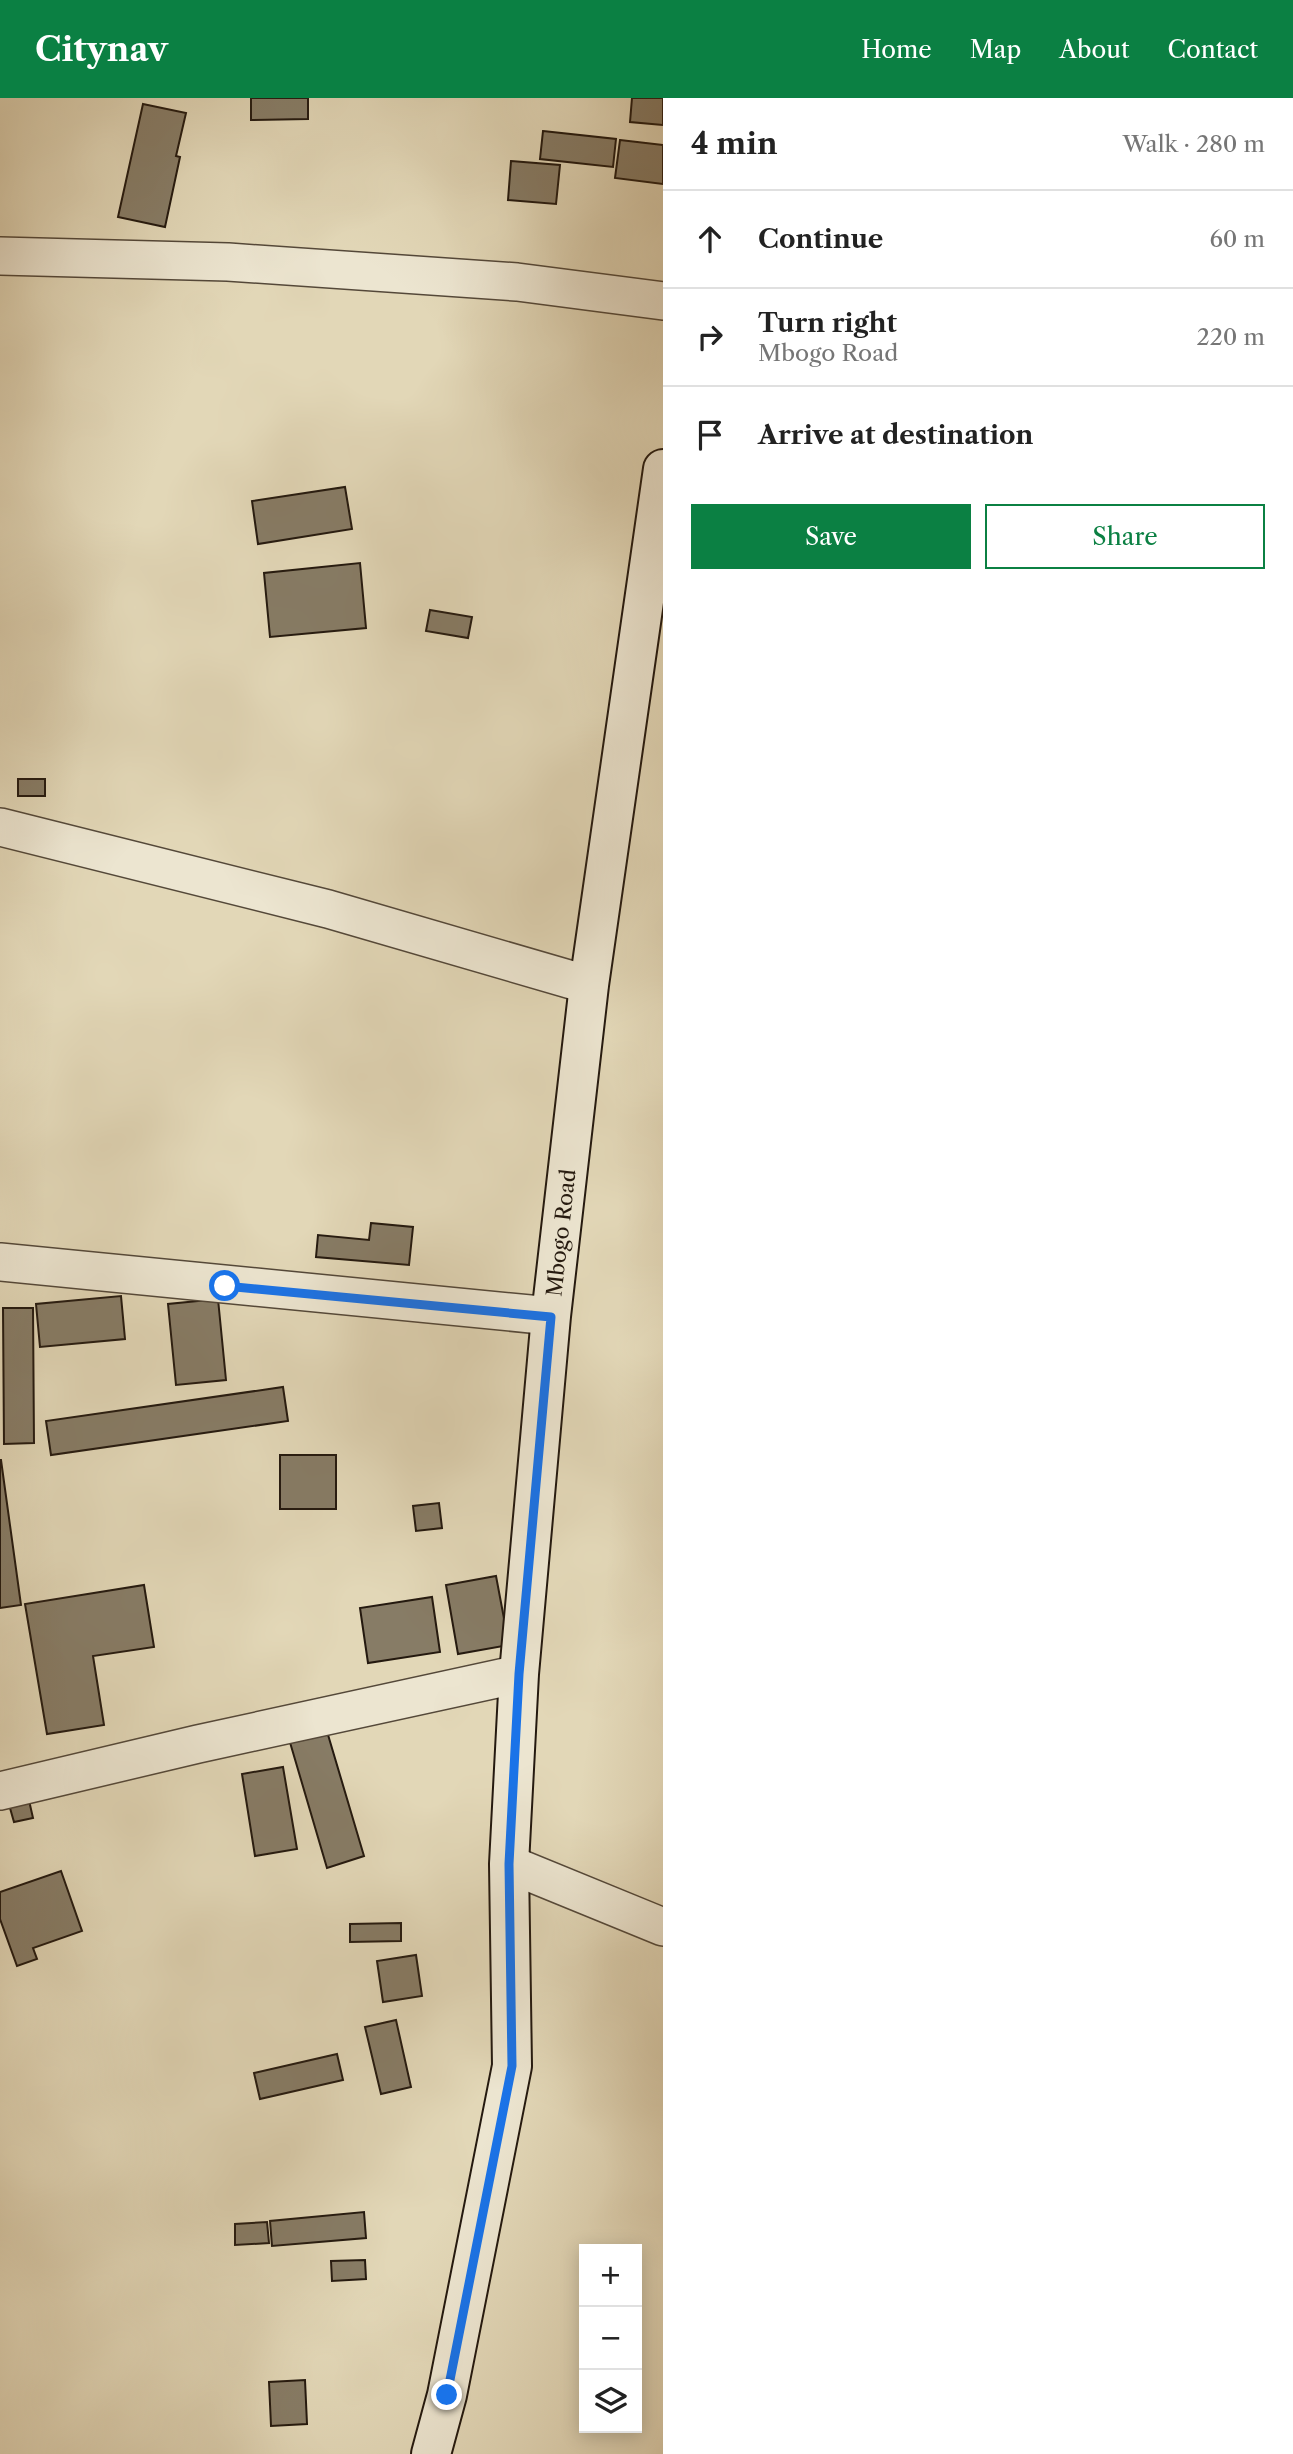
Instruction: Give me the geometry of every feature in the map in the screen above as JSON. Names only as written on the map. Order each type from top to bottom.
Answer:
[{"type":"main road","name":"Mbogo Road","points":[[432,2454],[447,2395],[512,2066],[509,1864],[519,1674],[551,1317],[589,985],[660,513],[663,469]]},
{"type":"street","points":[[0,256],[242,262],[516,282],[663,301]]},
{"type":"street","points":[[0,827],[328,909],[589,985]]},
{"type":"street","points":[[0,1262],[551,1317]]},
{"type":"street","points":[[0,1791],[198,1744],[519,1674]]},
{"type":"street","points":[[509,1864],[663,1927]]},
{"type":"building","points":[[251,98],[308,98],[308,119],[251,120]]},
{"type":"building","points":[[632,98],[663,98],[663,125],[630,122]]},
{"type":"building","points":[[143,104],[186,113],[165,227],[118,217]]},
{"type":"building","points":[[543,131],[616,139],[613,167],[540,159]]},
{"type":"building","points":[[620,140],[663,145],[663,184],[615,178]]},
{"type":"building","points":[[511,161],[560,165],[556,204],[508,200]]},
{"type":"building","points":[[345,487],[352,529],[258,544],[252,501]]},
{"type":"building","points":[[360,563],[366,628],[270,637],[264,573]]},
{"type":"building","points":[[430,610],[472,617],[468,638],[426,631]]},
{"type":"building","points":[[18,779],[45,779],[45,796],[18,796]]},
{"type":"building","points":[[371,1223],[413,1227],[409,1265],[316,1257],[318,1235],[369,1240]]},
{"type":"building","points":[[121,1296],[125,1339],[40,1347],[36,1304]]},
{"type":"building","points":[[218,1299],[226,1380],[176,1385],[168,1304]]},
{"type":"building","points":[[3,1308],[33,1308],[34,1443],[4,1444]]},
{"type":"building","points":[[283,1387],[288,1421],[51,1455],[46,1421]]},
{"type":"building","points":[[280,1455],[336,1455],[336,1509],[280,1509]]},
{"type":"building","points":[[0,1460],[21,1605],[0,1608]]},
{"type":"building","points":[[439,1503],[442,1528],[416,1531],[413,1506]]},
{"type":"building","points":[[496,1576],[509,1645],[458,1654],[446,1585]]},
{"type":"building","points":[[144,1585],[154,1647],[93,1656],[104,1725],[47,1734],[25,1604]]},
{"type":"building","points":[[432,1597],[440,1652],[368,1663],[360,1608]]},
{"type":"building","points":[[326,1728],[364,1856],[327,1868],[289,1739]]},
{"type":"building","points":[[283,1767],[297,1849],[255,1856],[242,1774]]},
{"type":"building","points":[[28,1796],[33,1818],[14,1822],[8,1801]]},
{"type":"building","points":[[61,1871],[82,1931],[33,1948],[37,1959],[17,1966],[0,1919],[0,1892]]},
{"type":"building","points":[[401,1923],[401,1941],[350,1942],[350,1924]]},
{"type":"building","points":[[416,1955],[422,1996],[383,2002],[377,1961]]},
{"type":"building","points":[[396,2020],[411,2087],[381,2094],[365,2027]]},
{"type":"building","points":[[337,2054],[343,2080],[260,2099],[254,2073]]},
{"type":"building","points":[[364,2212],[366,2238],[272,2246],[270,2221]]},
{"type":"building","points":[[267,2222],[269,2243],[235,2245],[235,2224]]},
{"type":"building","points":[[365,2260],[366,2279],[332,2281],[331,2261]]},
{"type":"building","points":[[305,2380],[307,2424],[271,2426],[269,2382]]},
{"type":"route","points":[[225,1286],[551,1317],[519,1674],[509,1864],[512,2066],[447,2395]]}]
